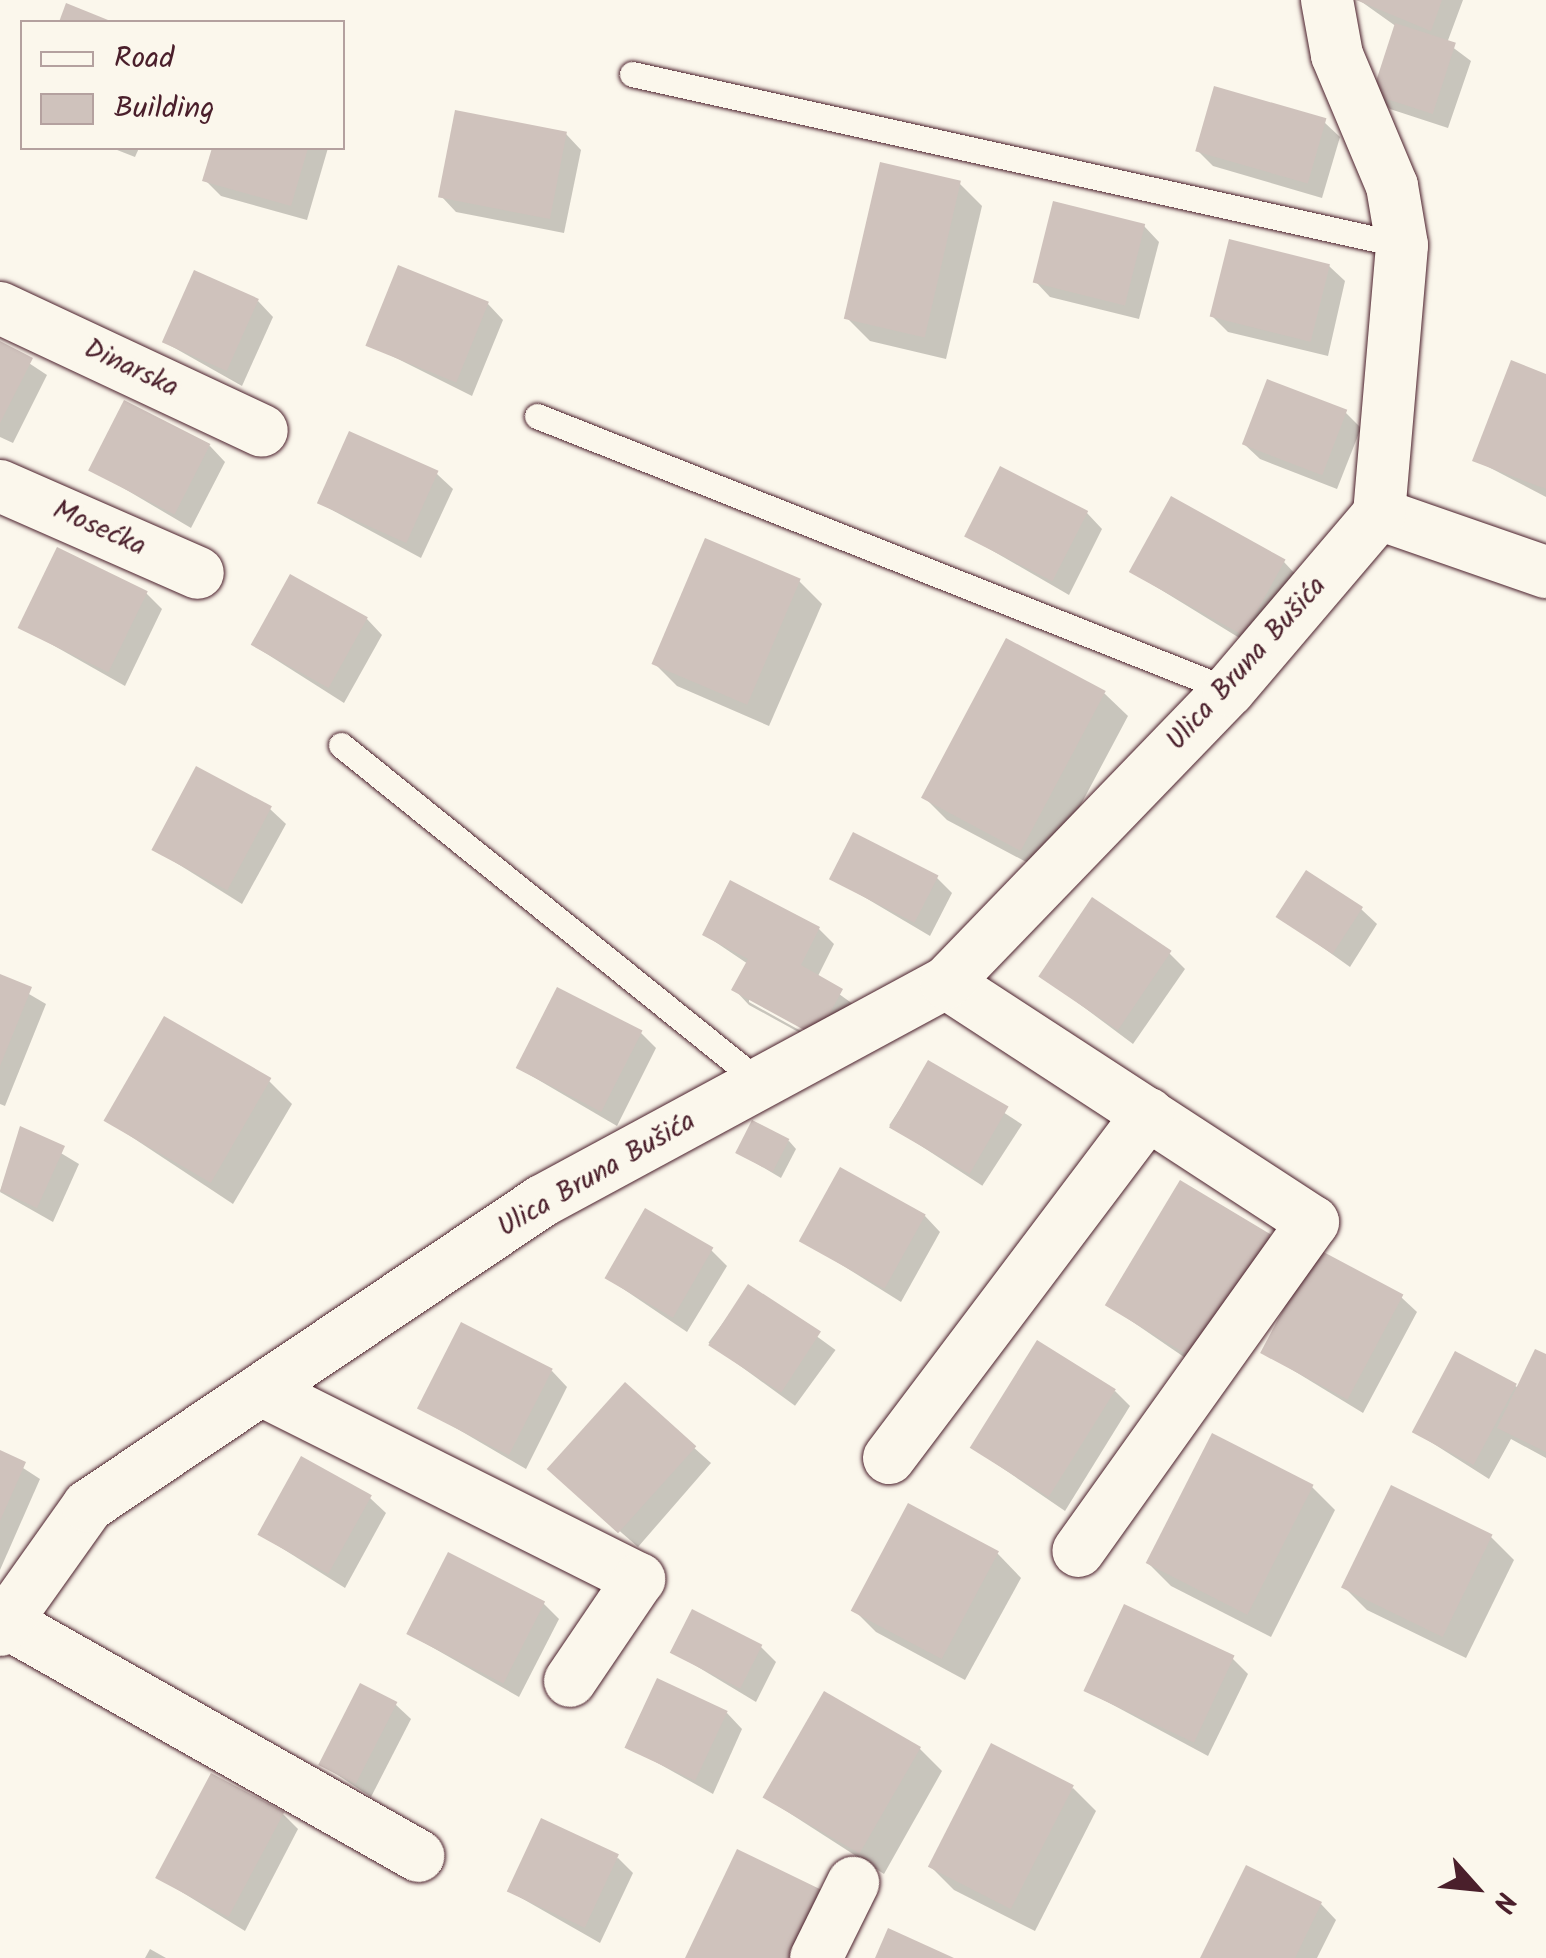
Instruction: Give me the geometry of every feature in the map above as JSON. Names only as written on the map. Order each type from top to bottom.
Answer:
[{"type":"street","points":[[1327,0],[1336,55],[1392,186],[1402,245],[1379,514],[1546,572]]},
{"type":"street","name":"Dinarska","points":[[0,308],[262,430]]},
{"type":"street","name":"Mosećka","points":[[0,486],[198,573]]},
{"type":"street","name":"Ulica Bruna Bušića","points":[[418,1856],[2,1624],[88,1506],[542,1201],[946,983],[1229,690],[1379,514]]},
{"type":"street","points":[[946,983],[1313,1222],[1078,1551]]},
{"type":"street","points":[[889,1458],[1148,1114]]},
{"type":"street","points":[[261,1390],[640,1579],[570,1680]]},
{"type":"street","points":[[816,1958],[854,1884]]},
{"type":"lane","points":[[632,74],[1402,245]]},
{"type":"lane","points":[[537,416],[1229,690]]},
{"type":"lane","points":[[340,746],[761,1084]]},
{"type":"building","points":[[1356,0],[1442,0],[1431,31]]},
{"type":"building","points":[[66,3],[108,20],[60,20]]},
{"type":"building","points":[[1395,23],[1456,43],[1433,114],[1372,94]]},
{"type":"building","points":[[1214,86],[1326,118],[1308,184],[1195,151]]},
{"type":"building","points":[[455,110],[567,132],[550,219],[438,197]]},
{"type":"building","points":[[211,150],[307,150],[291,206],[202,181]]},
{"type":"building","points":[[880,162],[961,181],[925,338],[844,319]]},
{"type":"building","points":[[1053,201],[1145,224],[1125,305],[1033,283]]},
{"type":"building","points":[[1229,239],[1330,264],[1311,342],[1210,317]]},
{"type":"building","points":[[398,265],[489,302],[456,382],[365,346]]},
{"type":"building","points":[[194,270],[259,299],[227,371],[162,342]]},
{"type":"building","points":[[0,341],[33,358],[0,423]]},
{"type":"building","points":[[1511,360],[1546,374],[1546,489],[1472,461]]},
{"type":"building","points":[[1267,379],[1347,410],[1322,475],[1242,444]]},
{"type":"building","points":[[124,400],[210,444],[175,514],[88,470]]},
{"type":"building","points":[[349,431],[439,471],[406,543],[317,503]]},
{"type":"building","points":[[1000,466],[1088,511],[1052,581],[964,536]]},
{"type":"building","points":[[1171,496],[1286,560],[1243,636],[1129,572]]},
{"type":"building","points":[[705,538],[801,579],[747,705],[651,664]]},
{"type":"building","points":[[57,547],[148,591],[108,672],[18,628]]},
{"type":"building","points":[[290,574],[368,617],[329,688],[251,645]]},
{"type":"building","points":[[1006,638],[1106,691],[1021,851],[921,798]]},
{"type":"building","points":[[196,766],[272,806],[227,890],[151,850]]},
{"type":"building","points":[[853,832],[939,876],[914,923],[829,879]]},
{"type":"building","points":[[1306,870],[1363,907],[1333,954],[1276,917]]},
{"type":"building","points":[[730,880],[820,927],[801,965],[843,989],[817,1037],[731,990],[748,959],[702,935]]},
{"type":"building","points":[[1092,897],[1172,951],[1118,1030],[1038,977]]},
{"type":"building","points":[[0,974],[32,987],[0,1066]]},
{"type":"building","points":[[557,987],[643,1031],[601,1112],[516,1068]]},
{"type":"building","points":[[164,1016],[271,1078],[211,1183],[104,1121]]},
{"type":"building","points":[[928,1060],[1009,1106],[970,1174],[889,1128]]},
{"type":"building","points":[[752,1120],[789,1139],[773,1172],[735,1153]]},
{"type":"building","points":[[20,1126],[65,1146],[37,1208],[0,1191]]},
{"type":"building","points":[[840,1167],[926,1215],[885,1289],[799,1241]]},
{"type":"building","points":[[1180,1180],[1271,1235],[1196,1360],[1105,1305]]},
{"type":"building","points":[[645,1208],[713,1248],[673,1318],[604,1278]]},
{"type":"building","points":[[1316,1248],[1403,1294],[1348,1400],[1260,1353]]},
{"type":"building","points":[[748,1284],[821,1331],[781,1393],[708,1345]]},
{"type":"building","points":[[461,1322],[553,1369],[509,1455],[417,1408]]},
{"type":"building","points":[[1037,1340],[1116,1389],[1049,1497],[970,1448]]},
{"type":"building","points":[[1535,1349],[1546,1354],[1546,1452],[1497,1428]]},
{"type":"building","points":[[1455,1351],[1517,1384],[1474,1465],[1412,1432]]},
{"type":"building","points":[[625,1382],[696,1446],[618,1533],[547,1469]]},
{"type":"building","points":[[1212,1433],[1314,1485],[1247,1615],[1146,1563]]},
{"type":"building","points":[[0,1450],[26,1462],[0,1521]]},
{"type":"building","points":[[301,1456],[372,1495],[328,1574],[257,1535]]},
{"type":"building","points":[[1391,1485],[1493,1535],[1443,1637],[1341,1587]]},
{"type":"building","points":[[908,1503],[999,1551],[942,1659],[851,1611]]},
{"type":"building","points":[[448,1552],[545,1601],[503,1683],[406,1634]]},
{"type":"building","points":[[1124,1604],[1235,1656],[1194,1743],[1083,1691]]},
{"type":"building","points":[[692,1609],[762,1645],[740,1689],[670,1653]]},
{"type":"building","points":[[657,1678],[728,1711],[695,1781],[624,1748]]},
{"type":"building","points":[[360,1683],[397,1702],[356,1784],[318,1765]]},
{"type":"building","points":[[824,1691],[921,1747],[859,1854],[762,1798]]},
{"type":"building","points":[[991,1743],[1074,1785],[1011,1909],[928,1867]]},
{"type":"building","points":[[211,1773],[284,1812],[228,1917],[155,1878]]},
{"type":"building","points":[[541,1818],[619,1854],[585,1928],[507,1891]]},
{"type":"building","points":[[737,1849],[828,1893],[796,1958],[685,1958]]},
{"type":"building","points":[[1246,1865],[1322,1902],[1295,1958],[1200,1958]]},
{"type":"building","points":[[888,1928],[954,1958],[875,1958]]}]
